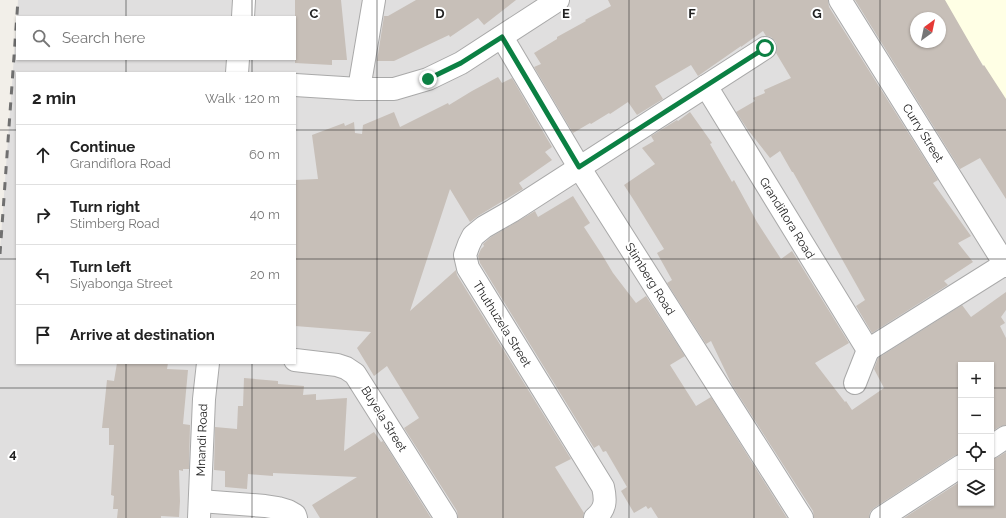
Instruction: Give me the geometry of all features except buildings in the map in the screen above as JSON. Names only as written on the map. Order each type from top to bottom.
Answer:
[{"type":"street","points":[[242,16],[244,0]]},
{"type":"street","points":[[359,89],[374,0]]},
{"type":"street","points":[[296,85],[359,89],[394,89],[428,79],[461,63],[558,0]]},
{"type":"street","name":"Curry Street","points":[[840,0],[1005,265]]},
{"type":"street","name":"Stimberg Road","points":[[502,37],[579,167],[802,518]]},
{"type":"street","points":[[579,167],[765,48]]},
{"type":"street","points":[[237,72],[238,60]]},
{"type":"street","name":"Grandiflora Road","points":[[706,86],[868,350]]},
{"type":"street","name":"Thuthuzela Street","points":[[579,167],[512,211],[484,227],[473,236],[468,244],[465,255],[468,268],[603,487],[605,499],[604,506],[599,515],[595,518]]},
{"type":"street","points":[[855,383],[868,350],[1005,265]]},
{"type":"street","name":"Buyela Street","points":[[296,360],[337,364],[355,374],[446,518]]},
{"type":"street","name":"Mnandi Road","points":[[200,510],[204,399],[208,364]]},
{"type":"street","points":[[994,445],[1006,437]]},
{"type":"street","points":[[881,518],[958,468]]},
{"type":"street","points":[[200,510],[264,506],[288,511],[295,515],[296,518]]},
{"type":"shaded area","points":[[18,0],[1006,0],[1006,518],[0,518],[0,250],[16,28],[16,60],[296,60],[296,16],[17,16]]},
{"type":"shaded area","points":[[942,0],[1006,0],[1006,101],[991,78]]},
{"type":"railway","points":[[17,16],[18,0]]},
{"type":"railway","points":[[0,254],[16,28]]},
{"type":"route","points":[[428,79],[461,63],[502,37],[579,167],[765,48]]}]
